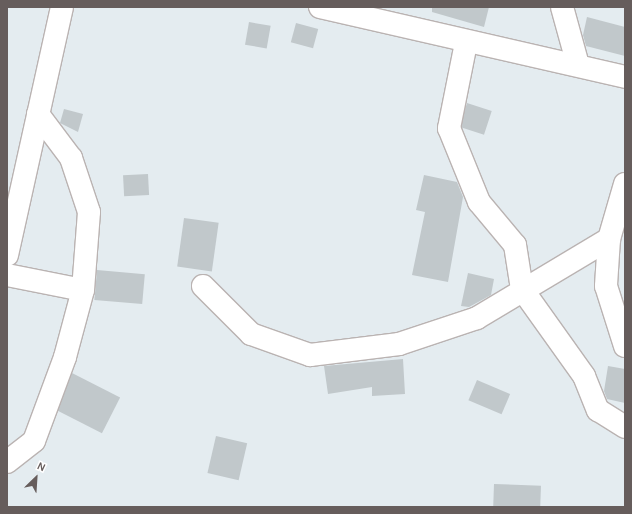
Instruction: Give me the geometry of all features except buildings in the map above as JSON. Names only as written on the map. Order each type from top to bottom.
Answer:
[{"type":"street","points":[[7,255],[62,7]]},
{"type":"street","points":[[320,7],[466,42],[578,65],[625,77]]},
{"type":"street","points":[[562,7],[578,65]]},
{"type":"street","points":[[466,42],[449,128],[480,202],[515,246],[522,289],[584,376],[598,410],[625,427]]},
{"type":"street","points":[[7,462],[34,441],[65,358],[83,290],[89,212],[70,158],[38,114]]},
{"type":"street","points":[[625,184],[606,286],[625,346]]},
{"type":"street","points":[[203,286],[251,334],[310,355],[398,344],[477,318],[522,289],[615,234]]},
{"type":"street","points":[[7,275],[83,290]]}]
